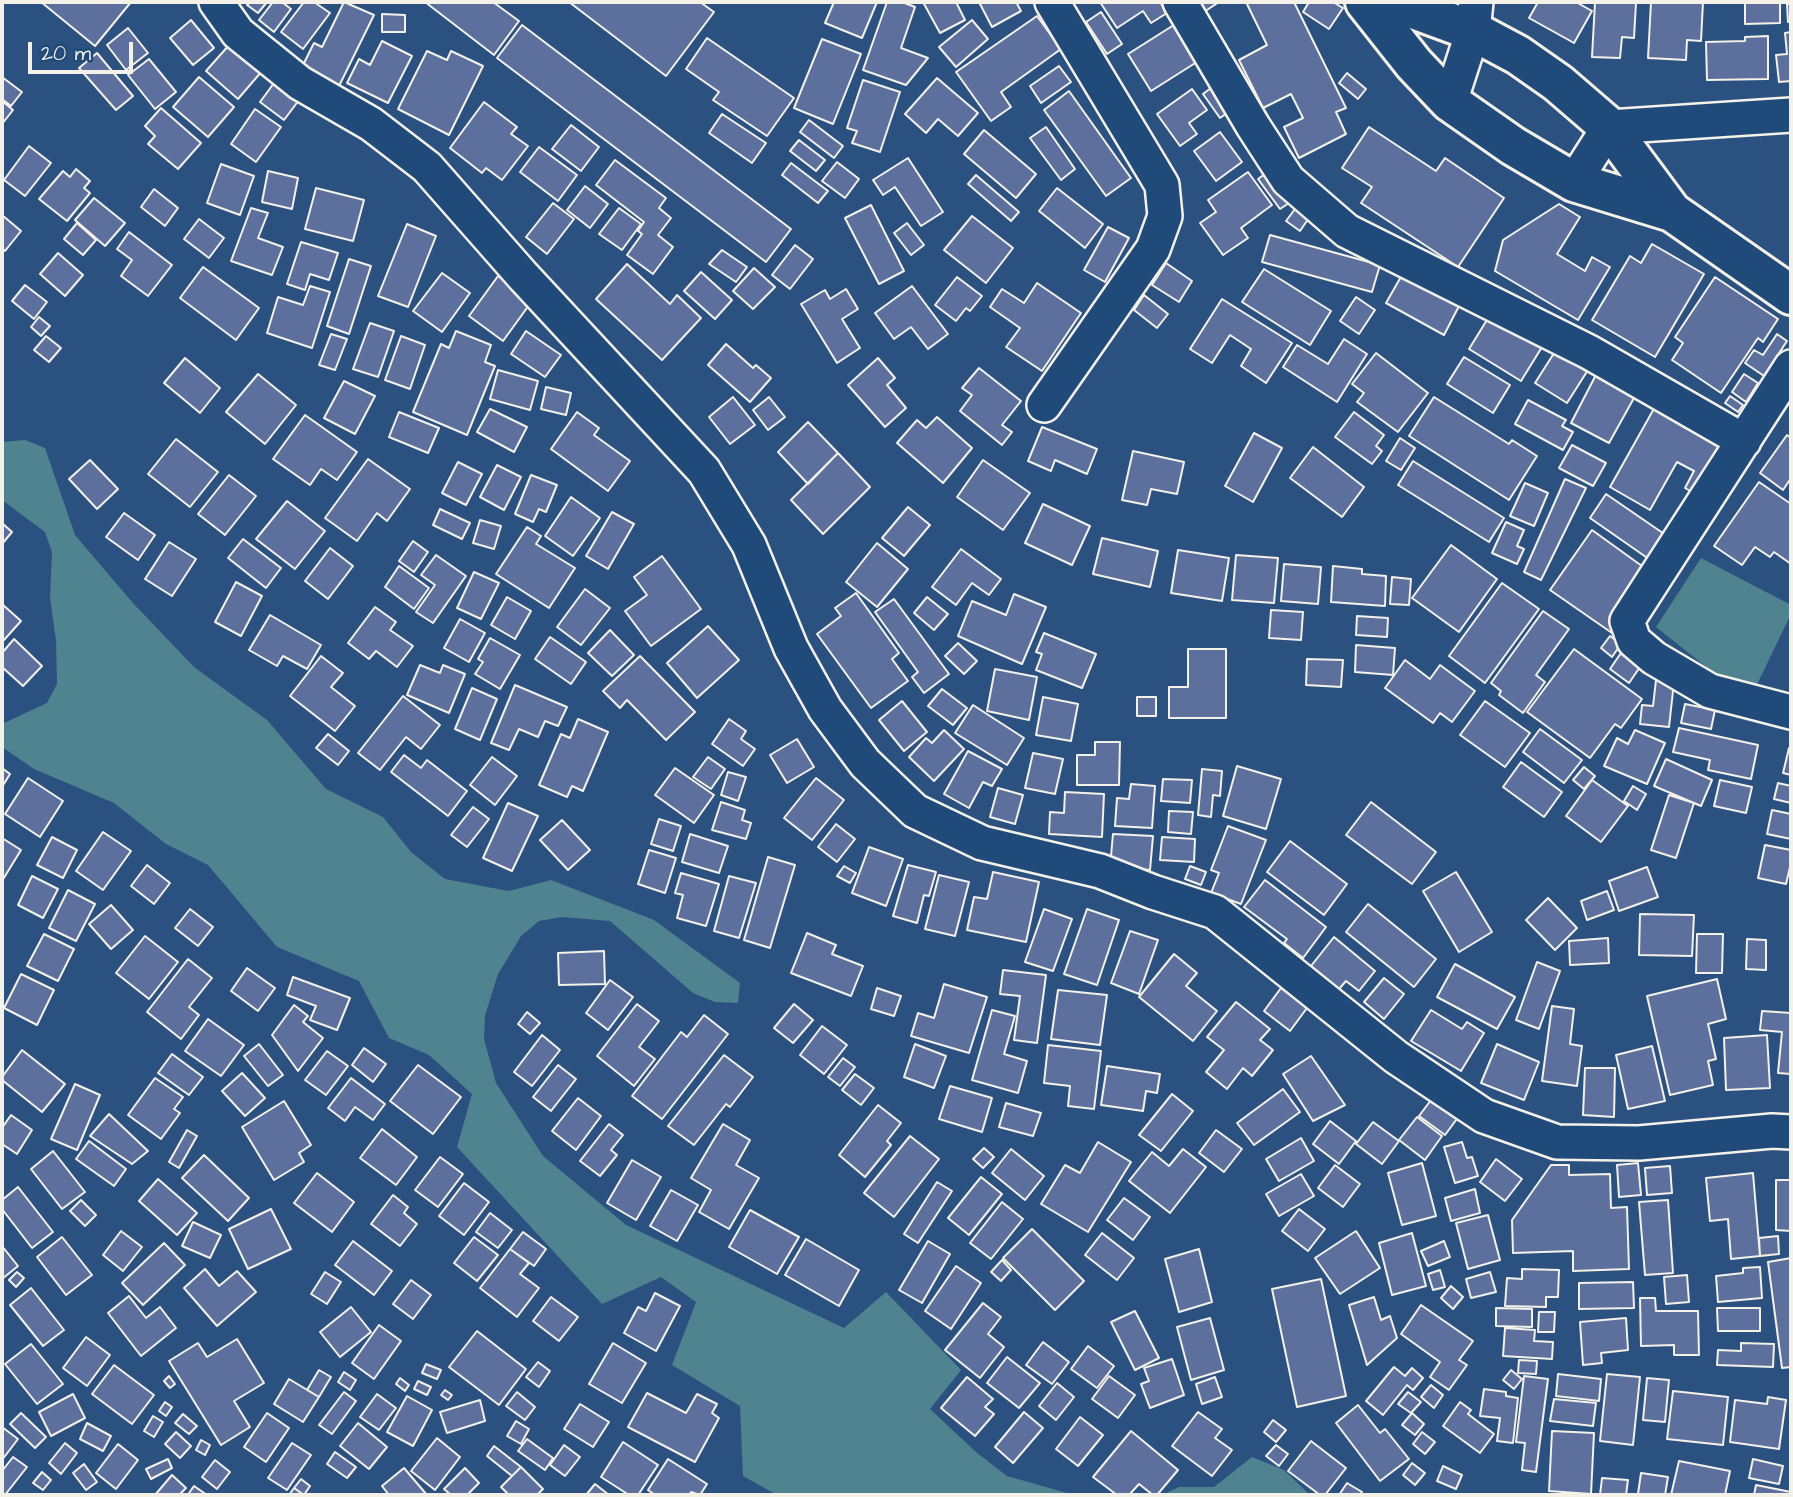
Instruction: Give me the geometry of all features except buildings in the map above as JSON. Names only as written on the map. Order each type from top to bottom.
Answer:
[{"type":"street","points":[[216,2],[238,33],[300,83],[371,124],[427,167],[523,276],[704,471],[749,545],[791,648],[825,709],[865,763],[915,811],[982,843],[1100,872],[1215,912],[1396,1058],[1484,1116],[1557,1142],[1639,1143],[1772,1131],[1791,1132]]},
{"type":"street","points":[[1044,405],[1153,249],[1165,216],[1162,185],[1052,2]]},
{"type":"street","points":[[1180,2],[1253,126],[1289,180],[1347,231],[1589,352],[1744,441]]},
{"type":"street","points":[[1365,2],[1414,64],[1450,102],[1513,146],[1574,182],[1672,212],[1791,295]]},
{"type":"street","points":[[1394,2],[1475,17],[1609,127],[1672,212]]},
{"type":"street","points":[[1450,102],[1475,17]]},
{"type":"street","points":[[1609,127],[1791,115]]},
{"type":"street","points":[[1574,182],[1609,127]]},
{"type":"street","points":[[1791,367],[1627,621],[1634,640],[1654,659],[1710,691],[1791,712]]},
{"type":"green space","points":[[25,440],[45,448],[75,535],[132,602],[194,667],[267,720],[326,789],[383,817],[411,852],[445,879],[509,891],[551,880],[654,920],[740,983],[738,1003],[715,1002],[693,993],[610,921],[562,917],[539,921],[521,936],[498,974],[485,1016],[484,1039],[496,1083],[543,1156],[626,1225],[844,1328],[886,1292],[961,1370],[930,1409],[976,1452],[1007,1476],[1074,1495],[777,1495],[743,1476],[740,1406],[672,1365],[696,1302],[661,1277],[602,1304],[457,1147],[472,1094],[429,1055],[389,1038],[359,981],[277,947],[208,865],[166,844],[114,803],[34,769],[2,747],[2,724],[47,703],[57,684],[56,640],[50,598],[52,552],[45,532],[2,500],[2,442]]},
{"type":"green space","points":[[1701,558],[1791,605],[1791,614],[1749,701],[1656,627]]},
{"type":"green space","points":[[1252,1457],[1284,1470],[1310,1495],[1162,1495],[1179,1487],[1214,1487]]}]
